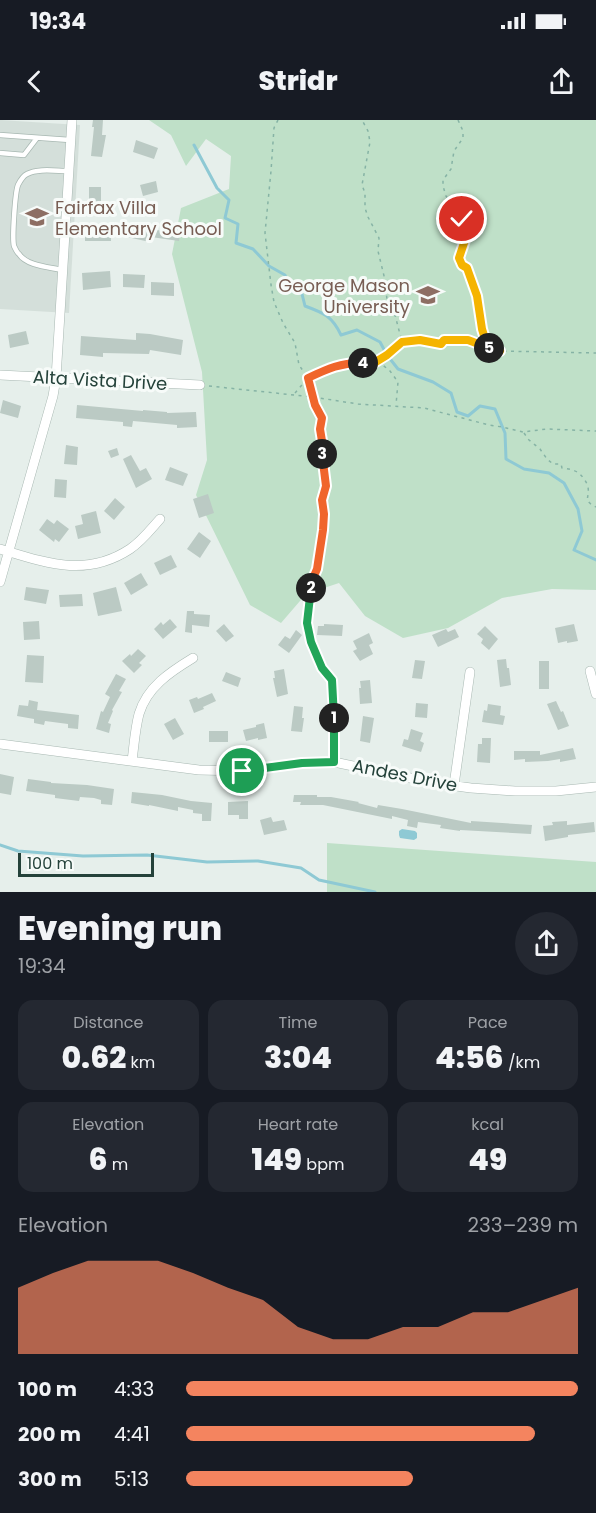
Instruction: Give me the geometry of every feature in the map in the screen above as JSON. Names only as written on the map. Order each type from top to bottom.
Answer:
[{"type":"street","points":[[0,582],[4,550],[53,396],[56,378],[72,120]]},
{"type":"street","name":"Alta Vista Drive","points":[[0,375],[200,385]]},
{"type":"street","points":[[4,550],[58,565],[76,567],[94,565],[130,549],[160,519]]},
{"type":"street","points":[[132,761],[138,716],[148,693],[162,678],[193,658]]},
{"type":"street","points":[[322,668],[332,680],[334,762]]},
{"type":"street","points":[[590,671],[596,694]]},
{"type":"street","points":[[454,785],[470,672]]},
{"type":"street","name":"Andes Drive","points":[[0,744],[199,770],[260,769],[302,763],[334,762],[434,783],[471,788],[556,791],[596,787]]},
{"type":"lane","points":[[0,135],[70,140]]},
{"type":"lane","points":[[0,153],[24,155],[38,138]]},
{"type":"lane","points":[[63,270],[29,262],[17,253],[14,245],[16,194],[18,186],[26,175],[35,171],[69,171]]},
{"type":"path","points":[[278,120],[274,128],[265,233],[274,302],[295,343],[299,365],[308,378],[322,418],[320,429],[326,486],[322,500],[323,530],[317,569],[311,583],[307,623],[311,642],[322,668]]},
{"type":"path","points":[[362,120],[368,131],[370,142],[362,185],[365,193],[365,208],[370,223],[379,238],[378,251],[385,280],[388,310],[390,314],[395,315],[402,342]]},
{"type":"path","points":[[458,120],[463,131],[463,138],[454,151],[451,169],[443,180],[442,186],[449,201],[465,222],[463,232],[465,240],[459,258],[462,265],[467,268],[477,296],[485,339],[500,351]]},
{"type":"path","points":[[294,395],[308,378],[349,362],[374,363],[402,342],[420,340],[441,344],[444,340],[468,340],[500,351],[596,353]]},
{"type":"path","points":[[378,361],[398,382],[396,406]]},
{"type":"path","points":[[200,385],[358,404],[424,408],[523,432],[547,429],[596,431]]},
{"type":"path","points":[[523,432],[553,464],[561,464],[562,468],[574,470],[580,474],[588,488],[586,498],[596,507]]},
{"type":"shaded area","name":"Fairfax Villa Elementary School","points":[[0,120],[80,125],[69,313],[0,309]]},
{"type":"green space","name":"George Mason University","points":[[149,120],[596,120],[596,590],[552,589],[502,598],[448,628],[403,638],[365,616],[339,583],[306,594],[281,623],[250,605],[196,495],[207,460],[202,372],[172,254],[181,208],[229,189],[231,156],[206,139],[186,166],[171,135]]},
{"type":"green space","points":[[327,843],[596,862],[596,892],[327,892]]},
{"type":"water","points":[[402,829],[415,831],[417,838],[414,840],[400,838],[399,831]]},
{"type":"building","points":[[93,120],[103,120],[102,135],[106,135],[102,157],[91,156]]},
{"type":"building","points":[[136,140],[158,148],[154,159],[133,152]]},
{"type":"building","points":[[156,181],[158,192],[143,196],[140,185]]},
{"type":"building","points":[[89,187],[101,187],[101,206],[89,206]]},
{"type":"building","points":[[130,224],[162,231],[163,225],[181,228],[179,241],[151,237],[150,242],[127,237]]},
{"type":"building","points":[[85,230],[111,230],[111,241],[85,241]]},
{"type":"building","points":[[110,271],[111,287],[83,290],[82,273]]},
{"type":"building","points":[[123,274],[145,275],[144,288],[123,287]]},
{"type":"building","points":[[151,282],[174,283],[174,296],[151,295]]},
{"type":"building","points":[[26,331],[29,344],[10,348],[8,335]]},
{"type":"building","points":[[136,333],[183,340],[181,355],[150,350],[149,354],[103,353],[103,357],[80,355],[81,336],[136,340]]},
{"type":"building","points":[[3,400],[21,406],[18,418],[0,413]]},
{"type":"building","points":[[77,405],[167,413],[196,412],[197,427],[177,428],[177,425],[133,421],[132,427],[123,426],[123,422],[76,418]]},
{"type":"building","points":[[66,445],[78,447],[77,465],[64,464]]},
{"type":"building","points":[[117,448],[119,455],[111,458],[108,451]]},
{"type":"building","points":[[131,455],[140,471],[146,468],[152,479],[136,488],[123,459]]},
{"type":"building","points":[[170,467],[188,474],[183,486],[165,480]]},
{"type":"building","points":[[55,479],[67,480],[66,498],[54,497]]},
{"type":"building","points":[[208,494],[214,513],[199,518],[193,499]]},
{"type":"building","points":[[115,498],[125,507],[114,520],[104,511]]},
{"type":"building","points":[[96,511],[101,533],[78,539],[75,526],[83,524],[81,515]]},
{"type":"building","points":[[47,519],[54,524],[57,520],[69,529],[59,542],[55,539],[54,542],[39,530]]},
{"type":"building","points":[[199,532],[211,541],[200,558],[187,549]]},
{"type":"building","points":[[171,555],[177,567],[160,575],[154,563]]},
{"type":"building","points":[[141,573],[148,585],[131,595],[124,583]]},
{"type":"building","points":[[26,587],[49,590],[46,604],[24,600]]},
{"type":"building","points":[[116,587],[122,611],[98,616],[93,593]]},
{"type":"building","points":[[82,594],[83,606],[60,607],[59,595]]},
{"type":"building","points":[[187,611],[210,615],[209,627],[192,625],[192,633],[185,632]]},
{"type":"building","points":[[170,619],[177,627],[163,639],[154,629],[161,622],[163,625]]},
{"type":"building","points":[[39,621],[40,639],[24,640],[23,622]]},
{"type":"building","points":[[224,624],[234,636],[226,642],[216,631]]},
{"type":"building","points":[[324,624],[343,625],[342,636],[317,635],[318,626],[324,626]]},
{"type":"building","points":[[574,624],[578,641],[558,643],[555,628]]},
{"type":"building","points":[[485,626],[498,639],[489,650],[481,643],[483,639],[477,634]]},
{"type":"building","points":[[446,629],[448,632],[455,629],[459,637],[438,647],[432,635]]},
{"type":"building","points":[[296,630],[302,635],[289,653],[278,645],[285,636],[290,639]]},
{"type":"building","points":[[369,633],[373,643],[369,645],[373,654],[360,661],[353,651],[357,649],[353,641]]},
{"type":"building","points":[[138,649],[146,656],[139,663],[142,665],[134,673],[122,661]]},
{"type":"building","points":[[27,655],[44,656],[43,683],[25,682]]},
{"type":"building","points":[[506,659],[511,685],[500,687],[497,660]]},
{"type":"building","points":[[415,660],[425,661],[422,679],[412,678]]},
{"type":"building","points":[[539,661],[549,661],[549,689],[539,689]]},
{"type":"building","points":[[284,669],[288,694],[277,697],[274,671]]},
{"type":"building","points":[[226,672],[241,678],[238,687],[222,681]]},
{"type":"building","points":[[116,674],[126,679],[112,710],[108,723],[111,724],[109,733],[96,729],[101,711],[103,712],[110,697],[105,694]]},
{"type":"building","points":[[370,680],[372,703],[360,704],[360,681]]},
{"type":"building","points":[[212,693],[216,701],[194,713],[189,700]]},
{"type":"building","points":[[29,700],[38,702],[37,710],[79,715],[78,729],[68,728],[68,724],[45,721],[44,725],[34,723],[34,719],[17,716],[19,705],[28,706]]},
{"type":"building","points":[[556,701],[569,726],[558,730],[547,704]]},
{"type":"building","points":[[416,703],[428,704],[427,718],[415,717]]},
{"type":"building","points":[[488,704],[501,706],[500,715],[505,716],[503,725],[482,722],[484,710],[487,711]]},
{"type":"building","points":[[294,706],[303,707],[302,732],[291,731]]},
{"type":"building","points":[[363,716],[374,718],[370,743],[360,741]]},
{"type":"building","points":[[175,718],[184,734],[173,740],[164,724]]},
{"type":"building","points":[[264,723],[267,738],[246,741],[243,730]]},
{"type":"building","points":[[411,729],[423,733],[420,741],[424,743],[421,752],[402,746],[404,739],[408,740]]},
{"type":"building","points":[[209,731],[228,731],[228,742],[209,742]]},
{"type":"building","points":[[482,738],[491,738],[490,763],[477,762],[478,744],[482,744]]},
{"type":"building","points":[[573,748],[576,759],[560,762],[560,759],[525,762],[525,759],[514,760],[514,751],[540,751],[540,755]]},
{"type":"building","points":[[0,774],[14,777],[11,795],[0,793]]},
{"type":"building","points":[[28,779],[114,789],[112,805],[101,804],[101,800],[94,798],[80,797],[79,801],[26,791]]},
{"type":"building","points":[[132,792],[212,803],[211,821],[202,821],[202,814],[193,813],[193,810],[178,807],[178,811],[131,803]]},
{"type":"building","points":[[294,795],[331,797],[377,808],[378,805],[471,823],[471,821],[532,825],[531,834],[460,831],[440,828],[441,825],[418,822],[417,828],[407,826],[408,820],[392,816],[392,819],[323,805],[300,805],[301,802],[293,802]]},
{"type":"building","points":[[248,801],[248,819],[239,819],[239,815],[228,815],[228,802]]},
{"type":"building","points":[[271,817],[273,822],[284,820],[287,830],[264,835],[260,820]]},
{"type":"building","points":[[567,821],[567,825],[594,822],[595,832],[568,835],[568,837],[545,841],[543,826],[553,825],[552,822]]},
{"type":"waterway","points":[[194,145],[217,188],[229,200],[225,218],[238,224],[236,243],[253,249],[269,266],[285,275],[289,290],[302,294],[305,306],[327,316],[341,335],[357,330],[380,342],[398,369],[433,382],[451,393],[457,412],[468,416],[480,406],[495,409],[505,433],[506,459],[524,469],[549,473],[564,483],[578,509],[582,531],[574,550],[596,560]]},
{"type":"waterway","points":[[0,845],[18,851],[83,856],[147,855],[207,862],[258,861],[301,868],[319,880],[375,892]]},
{"type":"place","name":"Fairfax Villa Elementary School","points":[[37,217]]},
{"type":"place","name":"George Mason University","points":[[428,295]]},
{"type":"route","points":[[242,771],[302,763],[334,762],[332,680],[322,668],[311,642],[307,623],[311,583],[317,569],[321,545],[324,514],[322,500],[326,486],[320,429],[322,418],[315,405],[308,378],[349,362],[374,363],[402,342],[420,340],[441,344],[444,340],[468,340],[500,351],[485,339],[477,296],[467,268],[462,265],[459,258],[465,240],[463,232],[465,222],[462,219]]}]
